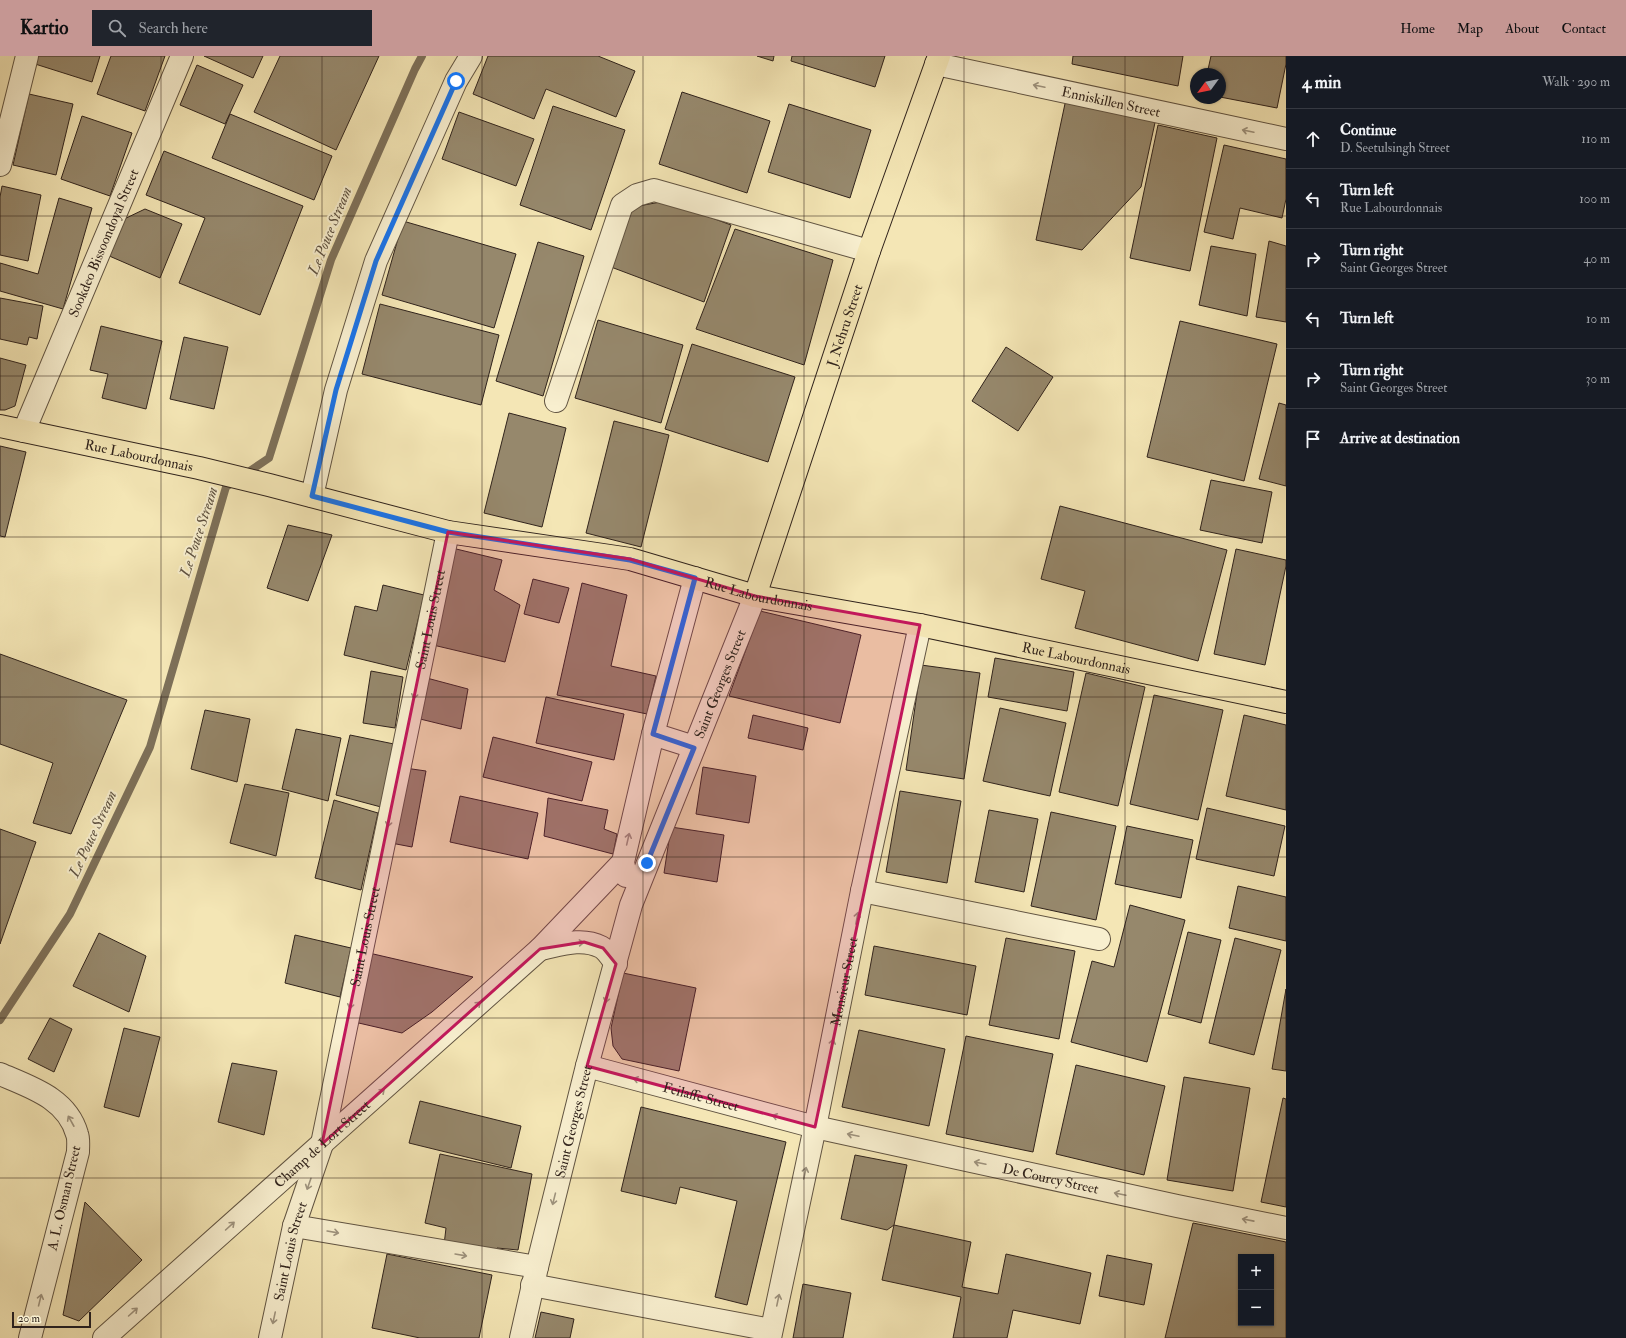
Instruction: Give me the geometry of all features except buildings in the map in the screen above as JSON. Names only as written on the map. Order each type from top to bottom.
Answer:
[{"type":"main road","name":"J. Nehru Street","points":[[755,596],[869,251],[937,60]]},
{"type":"main road","name":"Rue Labourdonnais","points":[[0,426],[199,468],[448,532],[630,560],[755,596],[920,625],[1286,702]]},
{"type":"street","points":[[0,154],[24,56]]},
{"type":"street","points":[[0,165],[27,56]]},
{"type":"street","name":"Sookdeo Bissoondoyal Street","points":[[24,431],[182,56]]},
{"type":"street","points":[[312,496],[336,390],[376,261],[456,81],[471,56]]},
{"type":"street","name":"Enniskillen Street","points":[[937,60],[1286,139]]},
{"type":"street","points":[[556,401],[622,205],[637,195],[654,190],[869,251]]},
{"type":"street","name":"Saint Louis Street","points":[[270,1338],[294,1226],[322,1144],[448,532]]},
{"type":"street","name":"Saint Georges Street","points":[[631,905],[623,862],[653,734],[695,578]]},
{"type":"street","name":"Saint Georges Street","points":[[521,1338],[534,1276],[587,1066],[631,905],[755,596]]},
{"type":"street","name":"Monsieur Street","points":[[771,1334],[815,1127],[862,891],[920,625]]},
{"type":"street","points":[[653,734],[694,748]]},
{"type":"street","name":"Champ de Lort Street","points":[[104,1338],[540,950],[623,862]]},
{"type":"street","points":[[862,891],[1099,939]]},
{"type":"street","name":"Champ de Lort Street","points":[[540,950],[569,943],[584,942],[602,948],[616,964]]},
{"type":"street","name":"Feilaffe Street","points":[[587,1066],[815,1127]]},
{"type":"street","name":"A. L. Osman Street","points":[[0,1074],[45,1094],[60,1104],[72,1120],[78,1135],[78,1152],[30,1338]]},
{"type":"street","name":"De Courcy Street","points":[[815,1127],[1177,1206],[1286,1228]]},
{"type":"street","points":[[294,1226],[534,1276],[771,1334]]},
{"type":"highlighted area","points":[[448,532],[630,559],[755,596],[920,625],[815,1127],[587,1066],[616,964],[603,948],[584,942],[540,949],[322,1144]]},
{"type":"waterway","name":"Le Pouce Stream","points":[[0,1020],[70,914],[150,747],[226,487],[269,458],[331,260],[422,56]]},
{"type":"route","points":[[456,81],[376,261],[336,390],[312,496],[448,532],[630,560],[695,578],[653,734],[694,748],[647,863]]}]
